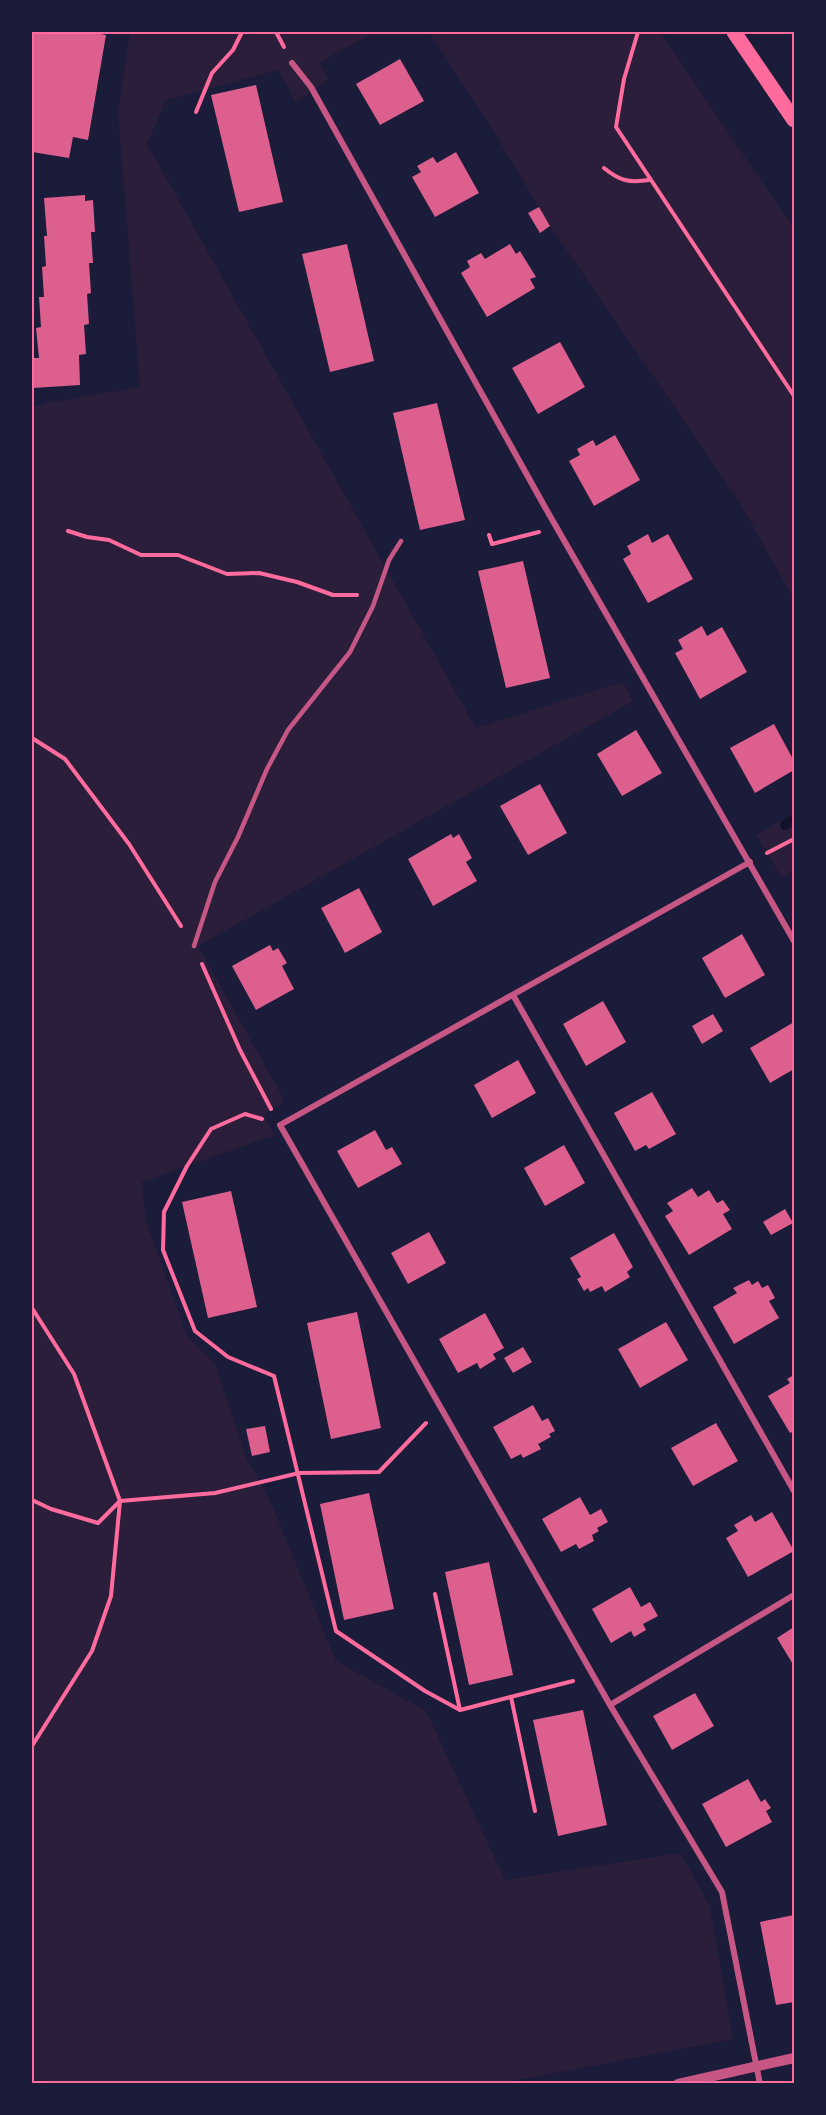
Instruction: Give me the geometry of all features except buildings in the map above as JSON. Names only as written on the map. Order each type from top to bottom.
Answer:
[{"type":"main road","points":[[734,32],[795,120]]},
{"type":"street","points":[[292,63],[311,87],[557,527],[795,941]]},
{"type":"street","points":[[750,862],[280,1125],[610,1705],[722,1892],[760,2084]]},
{"type":"street","points":[[513,995],[795,1491]]},
{"type":"street","points":[[610,1705],[795,1595]]},
{"type":"street","points":[[678,2084],[795,2058]]},
{"type":"lane","points":[[194,946],[215,882],[242,828],[267,769],[288,730],[350,652],[373,606],[390,560],[401,541]]},
{"type":"path","points":[[196,112],[212,73],[234,50],[242,32]]},
{"type":"path","points":[[638,32],[624,79],[616,127],[795,396]]},
{"type":"path","points":[[604,168],[616,177],[632,182],[650,180]]},
{"type":"path","points":[[489,535],[492,544],[557,527]]},
{"type":"path","points":[[68,531],[109,540],[141,555],[178,555],[227,574],[259,573],[297,582],[333,595],[356,596],[381,582]]},
{"type":"path","points":[[32,738],[65,759],[129,844],[194,946],[240,1050],[280,1125]]},
{"type":"path","points":[[750,862],[795,839]]},
{"type":"path","points":[[280,1125],[245,1114],[210,1129],[187,1166],[164,1212],[163,1250],[195,1331],[228,1357],[274,1376],[336,1631],[425,1692],[460,1710],[594,1676]]},
{"type":"path","points":[[32,1308],[74,1374],[120,1501],[111,1596],[92,1651],[32,1746]]},
{"type":"path","points":[[32,1500],[51,1509],[98,1523],[120,1501],[215,1493],[298,1473],[379,1472],[441,1407]]},
{"type":"path","points":[[435,1594],[460,1710]]},
{"type":"path","points":[[511,1697],[535,1811]]},
{"type":"shaded area","points":[[130,32],[375,32],[320,62],[328,80],[296,102],[278,70],[166,100],[147,144],[476,728],[623,682],[633,701],[198,946],[285,1101],[264,1115],[274,1135],[142,1182],[146,1221],[187,1336],[215,1364],[246,1457],[272,1505],[336,1661],[426,1711],[505,1880],[681,1853],[710,1907],[733,2039],[503,2083],[32,2084],[32,408],[46,403],[140,387],[118,112]]},
{"type":"shaded area","points":[[429,32],[660,32],[794,229],[794,600],[739,501],[554,232],[483,114]]},
{"type":"shaded area","points":[[794,813],[794,871],[782,878],[756,835]]},
{"type":"waterway","points":[[785,825],[794,819]]}]
